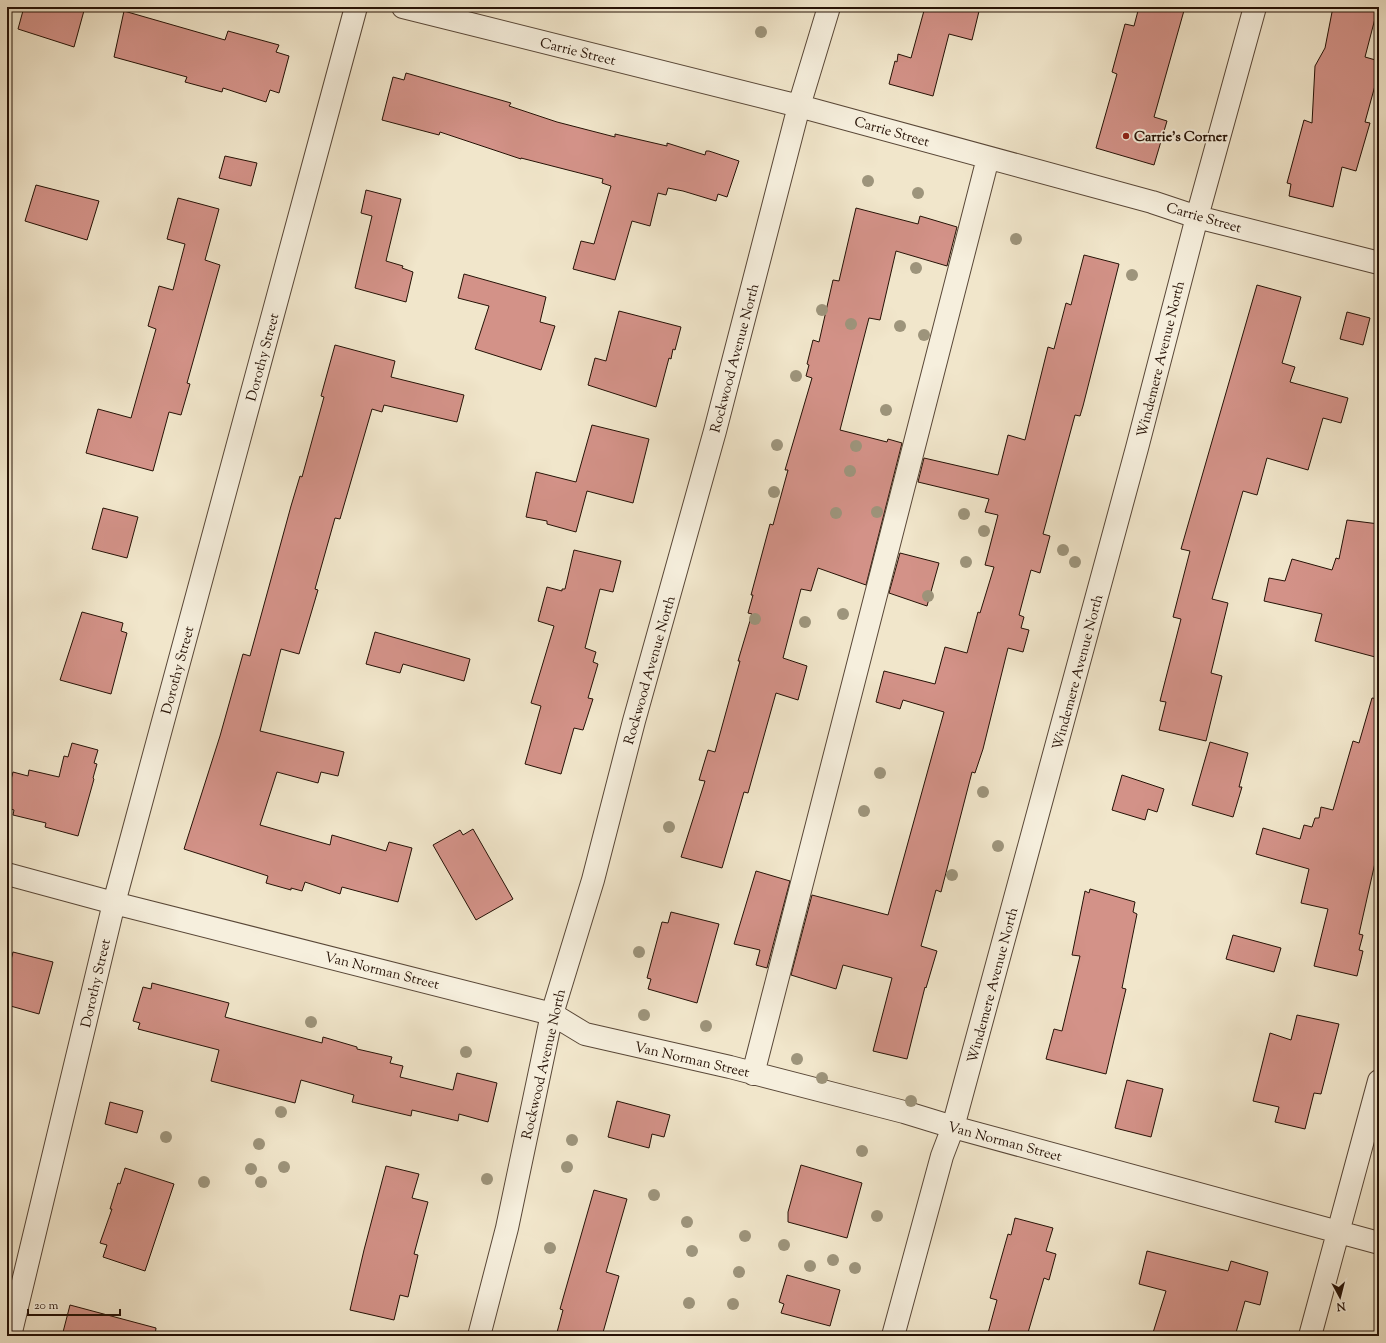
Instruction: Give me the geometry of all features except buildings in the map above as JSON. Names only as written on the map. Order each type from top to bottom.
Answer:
[{"type":"street","name":"Dorothy Street","points":[[10,1336],[114,903],[356,7]]},
{"type":"street","name":"Carrie Street","points":[[403,7],[799,106],[1152,202],[1197,217],[1379,263]]},
{"type":"street","name":"Rockwood Avenue North","points":[[479,1336],[507,1228],[552,1014],[594,880],[634,721],[715,431],[799,106],[829,7]]},
{"type":"street","name":"Windemere Avenue North","points":[[893,1336],[942,1156],[952,1127],[1135,456],[1197,217],[1255,7]]},
{"type":"street","points":[[753,1074],[988,158]]},
{"type":"street","name":"Van Norman Street","points":[[7,874],[114,903],[552,1014],[585,1034],[904,1112],[952,1127],[1379,1243]]},
{"type":"street","points":[[1310,1336],[1379,1082]]},
{"type":"place","name":"Carrie's Corner","points":[[1126,136]]}]
